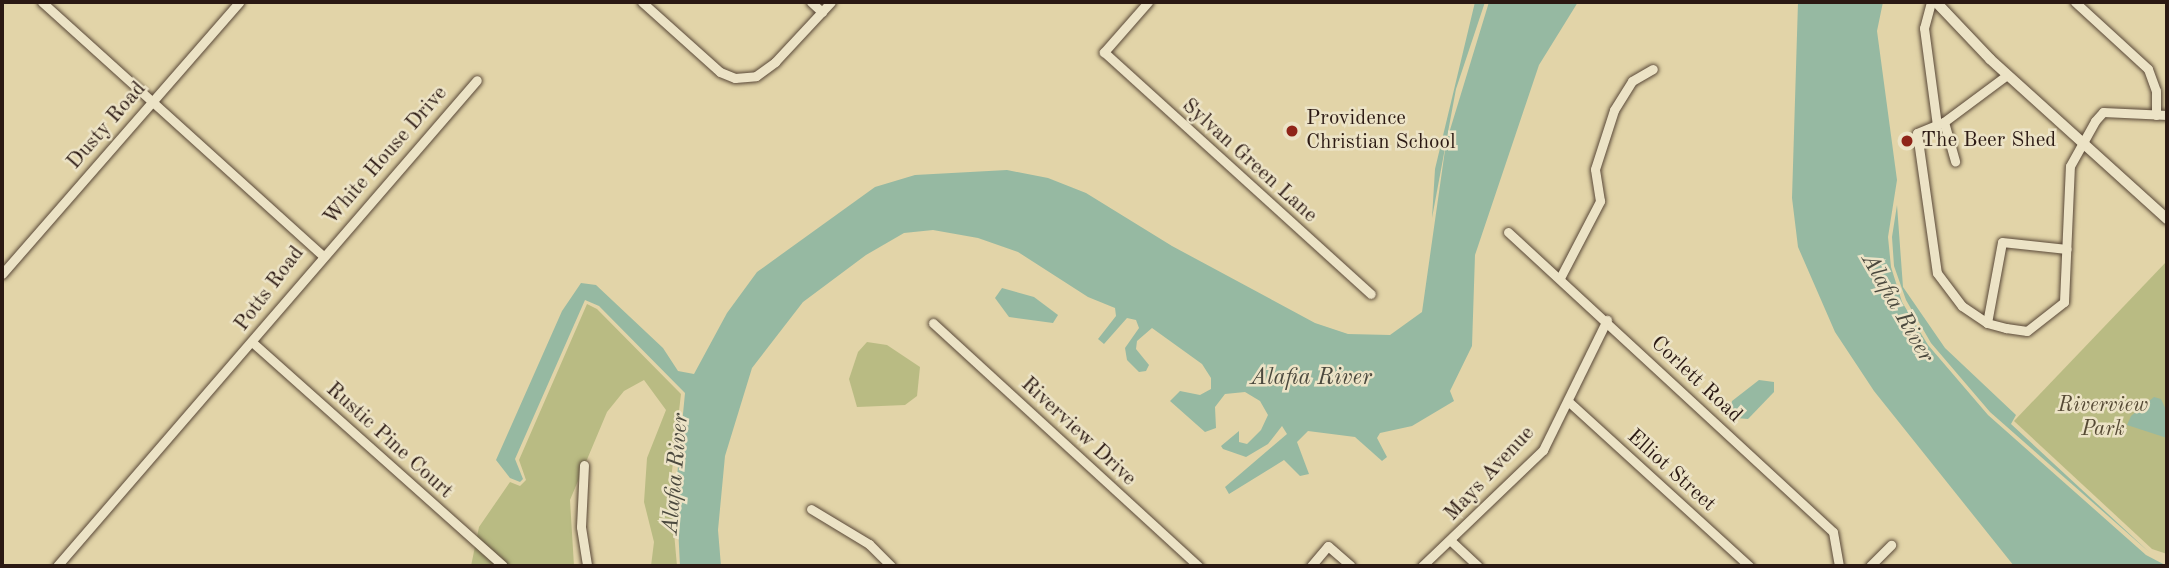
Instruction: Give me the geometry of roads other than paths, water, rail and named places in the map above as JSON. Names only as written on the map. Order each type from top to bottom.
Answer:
[{"type":"street","name":"Potts Road","points":[[42,2],[322,255],[252,342],[57,566]]},
{"type":"street","name":"Dusty Road","points":[[2,274],[239,2]]},
{"type":"street","points":[[642,2],[720,72],[735,78],[756,76],[831,2]]},
{"type":"street","points":[[811,2],[822,12]]},
{"type":"street","name":"Sylvan Green Lane","points":[[1148,2],[1104,52],[1371,294]]},
{"type":"street","points":[[1955,161],[1940,123],[1924,28],[1933,2],[2007,75],[2167,219]]},
{"type":"street","points":[[2075,2],[2148,69],[2156,91],[2156,115]]},
{"type":"street","points":[[1560,278],[1600,201],[1595,169],[1614,110],[1632,81],[1653,69]]},
{"type":"street","points":[[2007,75],[1940,123],[1917,133],[1937,273],[1962,306],[1987,323],[2027,331],[2047,319],[2064,302],[2070,166],[2103,112],[2167,116]]},
{"type":"street","name":"White House Drive","points":[[322,255],[477,80]]},
{"type":"street","name":"Corlett Road","points":[[1508,232],[1607,320],[1833,532],[1839,566]]},
{"type":"street","points":[[1987,323],[2002,242],[2067,249]]},
{"type":"street","name":"Mays Avenue","points":[[1422,566],[1451,541],[1542,450],[1569,402],[1607,320]]},
{"type":"street","name":"Riverview Drive","points":[[933,323],[1198,566]]},
{"type":"street","name":"Rustic Pine Court","points":[[252,342],[503,566]]},
{"type":"street","name":"Elliot Street","points":[[1569,402],[1749,566]]},
{"type":"street","points":[[584,465],[581,527],[587,566]]},
{"type":"street","points":[[811,509],[869,544],[891,566]]},
{"type":"street","points":[[1451,541],[1478,566]]},
{"type":"street","points":[[1870,566],[1891,545]]},
{"type":"street","points":[[1311,566],[1328,546],[1351,566]]},
{"type":"water","points":[[1475,2],[1485,2],[1456,89],[1432,218],[1435,169]]},
{"type":"water","name":"Alafia River","points":[[1489,2],[1578,2],[1539,65],[1475,255],[1472,346],[1450,391],[1454,401],[1412,426],[1380,433],[1377,438],[1387,457],[1382,461],[1355,437],[1308,431],[1297,442],[1309,474],[1300,476],[1284,460],[1229,494],[1225,487],[1287,434],[1282,426],[1268,444],[1246,457],[1223,449],[1221,446],[1239,431],[1239,442],[1247,444],[1261,430],[1268,415],[1260,401],[1245,392],[1225,394],[1215,407],[1216,428],[1205,432],[1170,401],[1180,391],[1200,395],[1211,389],[1211,378],[1202,364],[1152,328],[1137,341],[1136,349],[1149,365],[1146,371],[1139,372],[1127,360],[1125,348],[1139,328],[1136,320],[1127,318],[1104,344],[1098,339],[1116,316],[1115,308],[1088,297],[1018,252],[978,238],[933,230],[904,233],[866,255],[803,302],[752,368],[725,456],[718,530],[721,566],[680,566],[676,487],[685,393],[599,306],[585,300],[515,459],[523,479],[520,482],[510,478],[496,460],[562,311],[581,283],[596,285],[663,348],[678,371],[694,374],[727,313],[757,272],[875,187],[915,175],[1007,170],[1048,178],[1086,193],[1172,246],[1315,323],[1348,334],[1390,335],[1422,312],[1446,143]]},
{"type":"water","name":"Alafia River","points":[[1798,2],[1883,2],[1877,31],[1897,180],[1888,237],[1891,267],[1902,302],[1928,345],[1988,415],[2146,555],[2167,566],[2014,566],[1874,391],[1835,332],[1798,247],[1792,198]]},
{"type":"water","points":[[1897,205],[1903,287],[1945,348],[2016,415],[2011,424],[2149,552],[1990,412],[1931,343],[1906,300],[1894,266],[1892,237]]},
{"type":"water","points":[[1002,288],[1034,297],[1058,315],[1053,323],[1009,317],[995,298]]},
{"type":"water","points":[[1759,380],[1774,382],[1774,392],[1748,419],[1736,418],[1730,412],[1732,401]]},
{"type":"water","points":[[2154,397],[2161,399],[2167,412],[2167,438],[2127,425],[2131,416]]},
{"type":"place","name":"Providence Christian School","points":[[1292,131]]},
{"type":"place","name":"The Beer Shed","points":[[1907,141]]},
{"type":"park label","name":"Riverview Park","points":[[2103,418]]}]
